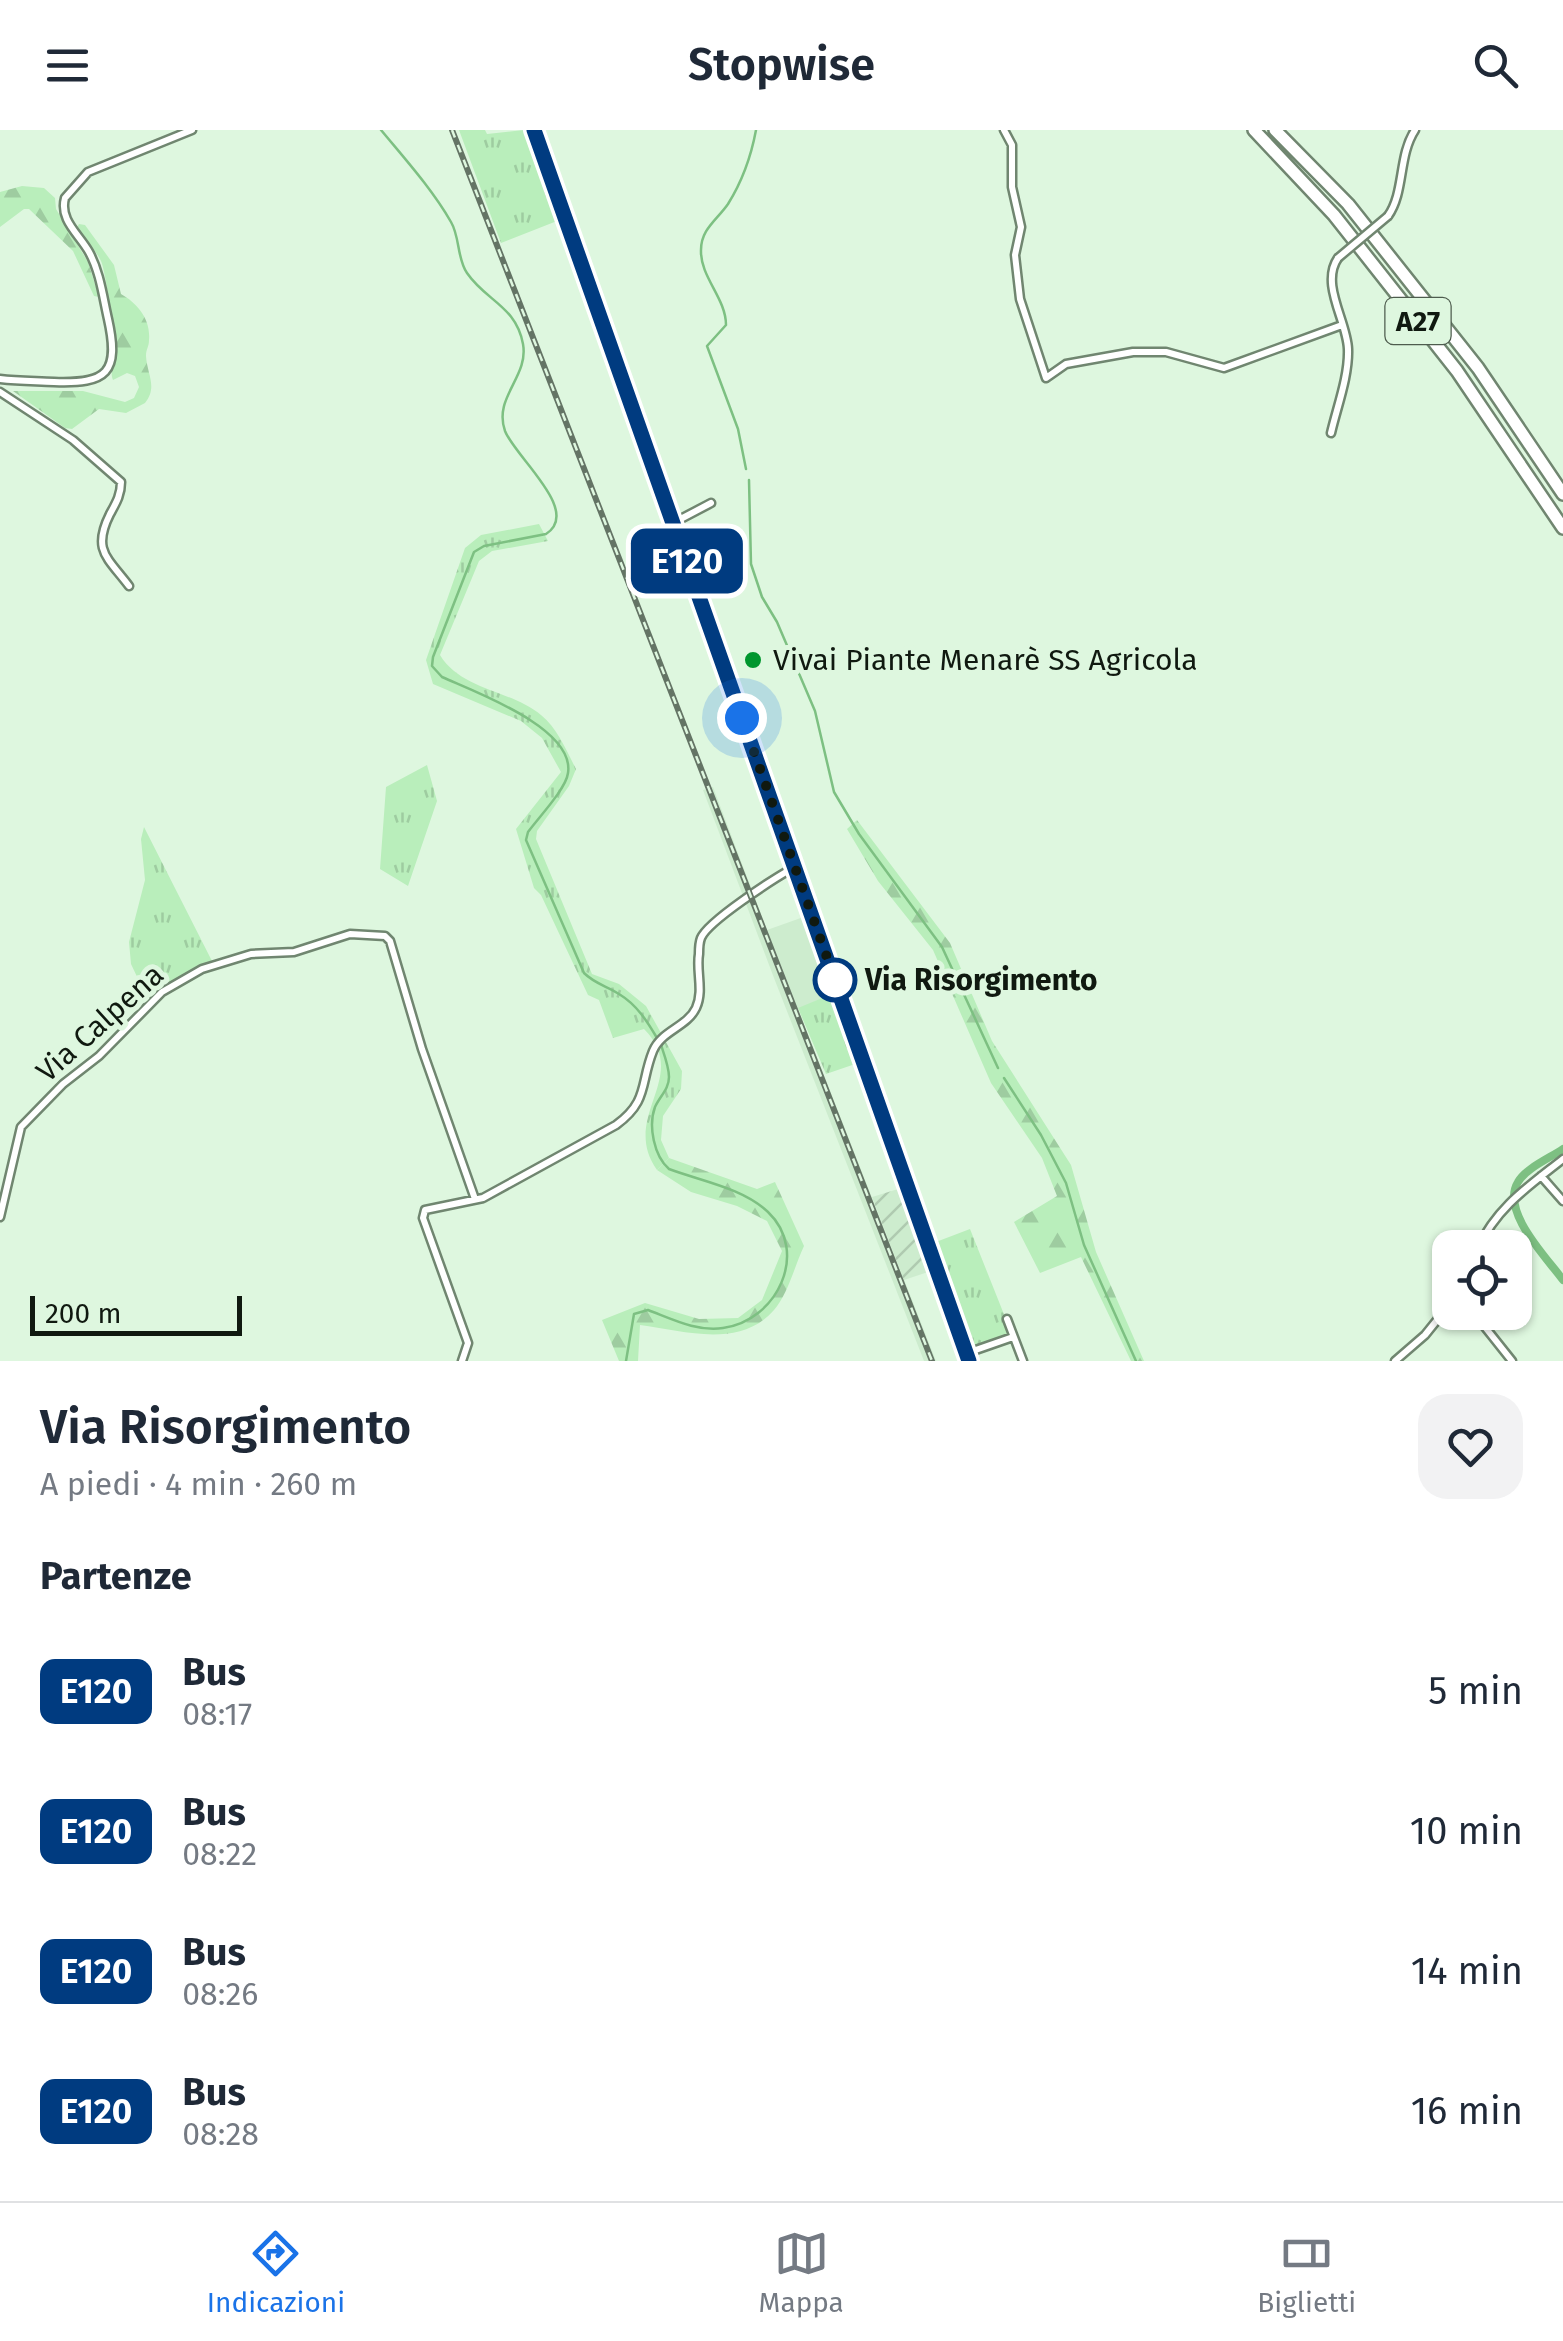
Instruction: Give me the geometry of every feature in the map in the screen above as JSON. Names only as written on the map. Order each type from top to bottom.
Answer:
[{"type":"highway","name":"A27","points":[[1254,130],[1334,215],[1457,371],[1563,528]]},
{"type":"highway","name":"A27","points":[[1274,130],[1348,204],[1478,368],[1563,494]]},
{"type":"main road","points":[[534,130],[968,1357]]},
{"type":"street","points":[[0,379],[85,383],[97,380],[108,368],[114,348],[98,274],[89,252],[64,216],[65,198],[88,172],[192,130]]},
{"type":"street","points":[[1004,130],[1012,145],[1012,187],[1021,227],[1015,256],[1020,299],[1046,378],[1066,364],[1133,352],[1166,352],[1224,368],[1342,326]]},
{"type":"street","points":[[1331,433],[1348,357],[1332,273],[1338,258],[1388,216],[1394,206],[1406,146],[1416,130]]},
{"type":"street","points":[[0,392],[73,440],[121,482],[121,492],[100,539],[103,552],[130,586]]},
{"type":"street","points":[[673,523],[711,503]]},
{"type":"street","points":[[462,1361],[468,1342],[423,1214],[430,1207],[475,1199],[590,1140],[633,1112],[645,1090],[651,1054],[660,1040],[696,1009],[701,938],[762,886],[795,867]]},
{"type":"street","name":"Via Calpena","points":[[0,1217],[21,1126],[63,1084],[100,1056],[162,992],[202,969],[229,960],[251,954],[294,952],[333,938],[364,933],[390,940],[422,1050],[475,1199]]},
{"type":"street","points":[[1488,1230],[1511,1199],[1563,1160]]},
{"type":"street","points":[[1542,1176],[1563,1201]]},
{"type":"street","points":[[1007,1319],[1023,1361]]},
{"type":"street","points":[[1395,1361],[1432,1327]]},
{"type":"street","points":[[1487,1330],[1512,1361]]},
{"type":"street","points":[[968,1357],[1014,1337]]},
{"type":"shaded area","points":[[713,787],[767,930],[812,914],[839,991],[798,1009],[936,1361],[924,1361],[774,978],[703,790]]},
{"type":"shaded area","points":[[908,1186],[937,1269],[904,1280],[872,1197]]},
{"type":"green space","points":[[459,130],[485,130],[487,134],[524,130],[557,221],[501,243]]},
{"type":"green space","points":[[22,186],[44,188],[55,198],[56,209],[88,262],[99,297],[94,296],[73,251],[29,209],[0,227],[0,192]]},
{"type":"green space","points":[[79,224],[85,225],[114,265],[121,294],[145,319],[151,386],[145,403],[126,413],[99,409],[72,429],[13,391],[83,391],[125,402],[134,398],[139,387],[135,376],[127,373],[113,380],[114,342],[103,267],[76,229]]},
{"type":"green space","points":[[539,524],[548,541],[492,551],[479,561],[440,655],[460,676],[541,715],[557,733],[576,769],[569,786],[537,831],[536,839],[592,974],[619,984],[646,1006],[682,1071],[681,1089],[663,1116],[661,1140],[669,1158],[657,1170],[648,1150],[646,1132],[659,1080],[657,1047],[644,1029],[613,1038],[599,1000],[588,995],[541,895],[534,888],[516,829],[561,772],[542,738],[521,721],[433,684],[426,660],[465,548],[481,535]]},
{"type":"green space","points":[[427,765],[437,801],[408,886],[380,869],[386,787]]},
{"type":"green space","points":[[857,820],[950,943],[992,1041],[1071,1165],[1096,1252],[1144,1361],[1131,1361],[1081,1257],[1040,1273],[1014,1222],[1057,1196],[1042,1158],[991,1083],[933,950],[878,881],[847,829]]},
{"type":"green space","points":[[144,827],[214,965],[149,1002],[131,964],[129,942],[145,880],[141,839]]},
{"type":"green space","points":[[839,991],[864,1061],[826,1074],[798,1008]]},
{"type":"green space","points":[[669,1158],[757,1189],[775,1182],[804,1246],[783,1296],[760,1322],[745,1330],[711,1334],[640,1325],[638,1361],[619,1361],[602,1320],[645,1303],[699,1319],[738,1318],[762,1300],[782,1251],[767,1221],[737,1206],[691,1192],[657,1170]]},
{"type":"green space","points":[[970,1229],[1013,1337],[967,1354],[928,1245]]},
{"type":"waterway","points":[[381,130],[451,222],[467,273],[507,312],[519,331],[523,356],[504,408],[505,431],[543,484],[556,512],[555,524],[546,534],[484,546],[474,552],[432,666],[442,677],[498,702],[540,727],[566,757],[566,780],[526,840],[584,973],[631,1003],[657,1038]]},
{"type":"waterway","points":[[746,469],[738,429],[707,346],[726,325],[722,306],[704,269],[701,250],[707,230],[728,204],[742,177],[756,130]]},
{"type":"waterway","points":[[749,480],[751,564],[762,597],[777,622],[815,711],[834,792],[859,834],[942,947],[998,1068]]},
{"type":"waterway","points":[[626,1361],[634,1314],[648,1310],[704,1328],[742,1323],[772,1299],[786,1264],[780,1228],[768,1212],[734,1191],[669,1169],[660,1156],[652,1123],[669,1077],[661,1045]]},
{"type":"waterway","points":[[1004,1078],[1066,1183],[1084,1245],[1136,1361]]},
{"type":"waterway","points":[[1563,1149],[1527,1172],[1514,1194],[1520,1220],[1563,1280]]},
{"type":"railway","points":[[452,130],[932,1361]]},
{"type":"bus line","name":"E120","points":[[534,130],[969,1361]]},
{"type":"place","name":"Vivai Piante Menarè SS Agricola","points":[[753,660]]},
{"type":"place","name":"Via Risorgimento","points":[[835,980]]},
{"type":"route","points":[[742,718],[835,980]]}]
